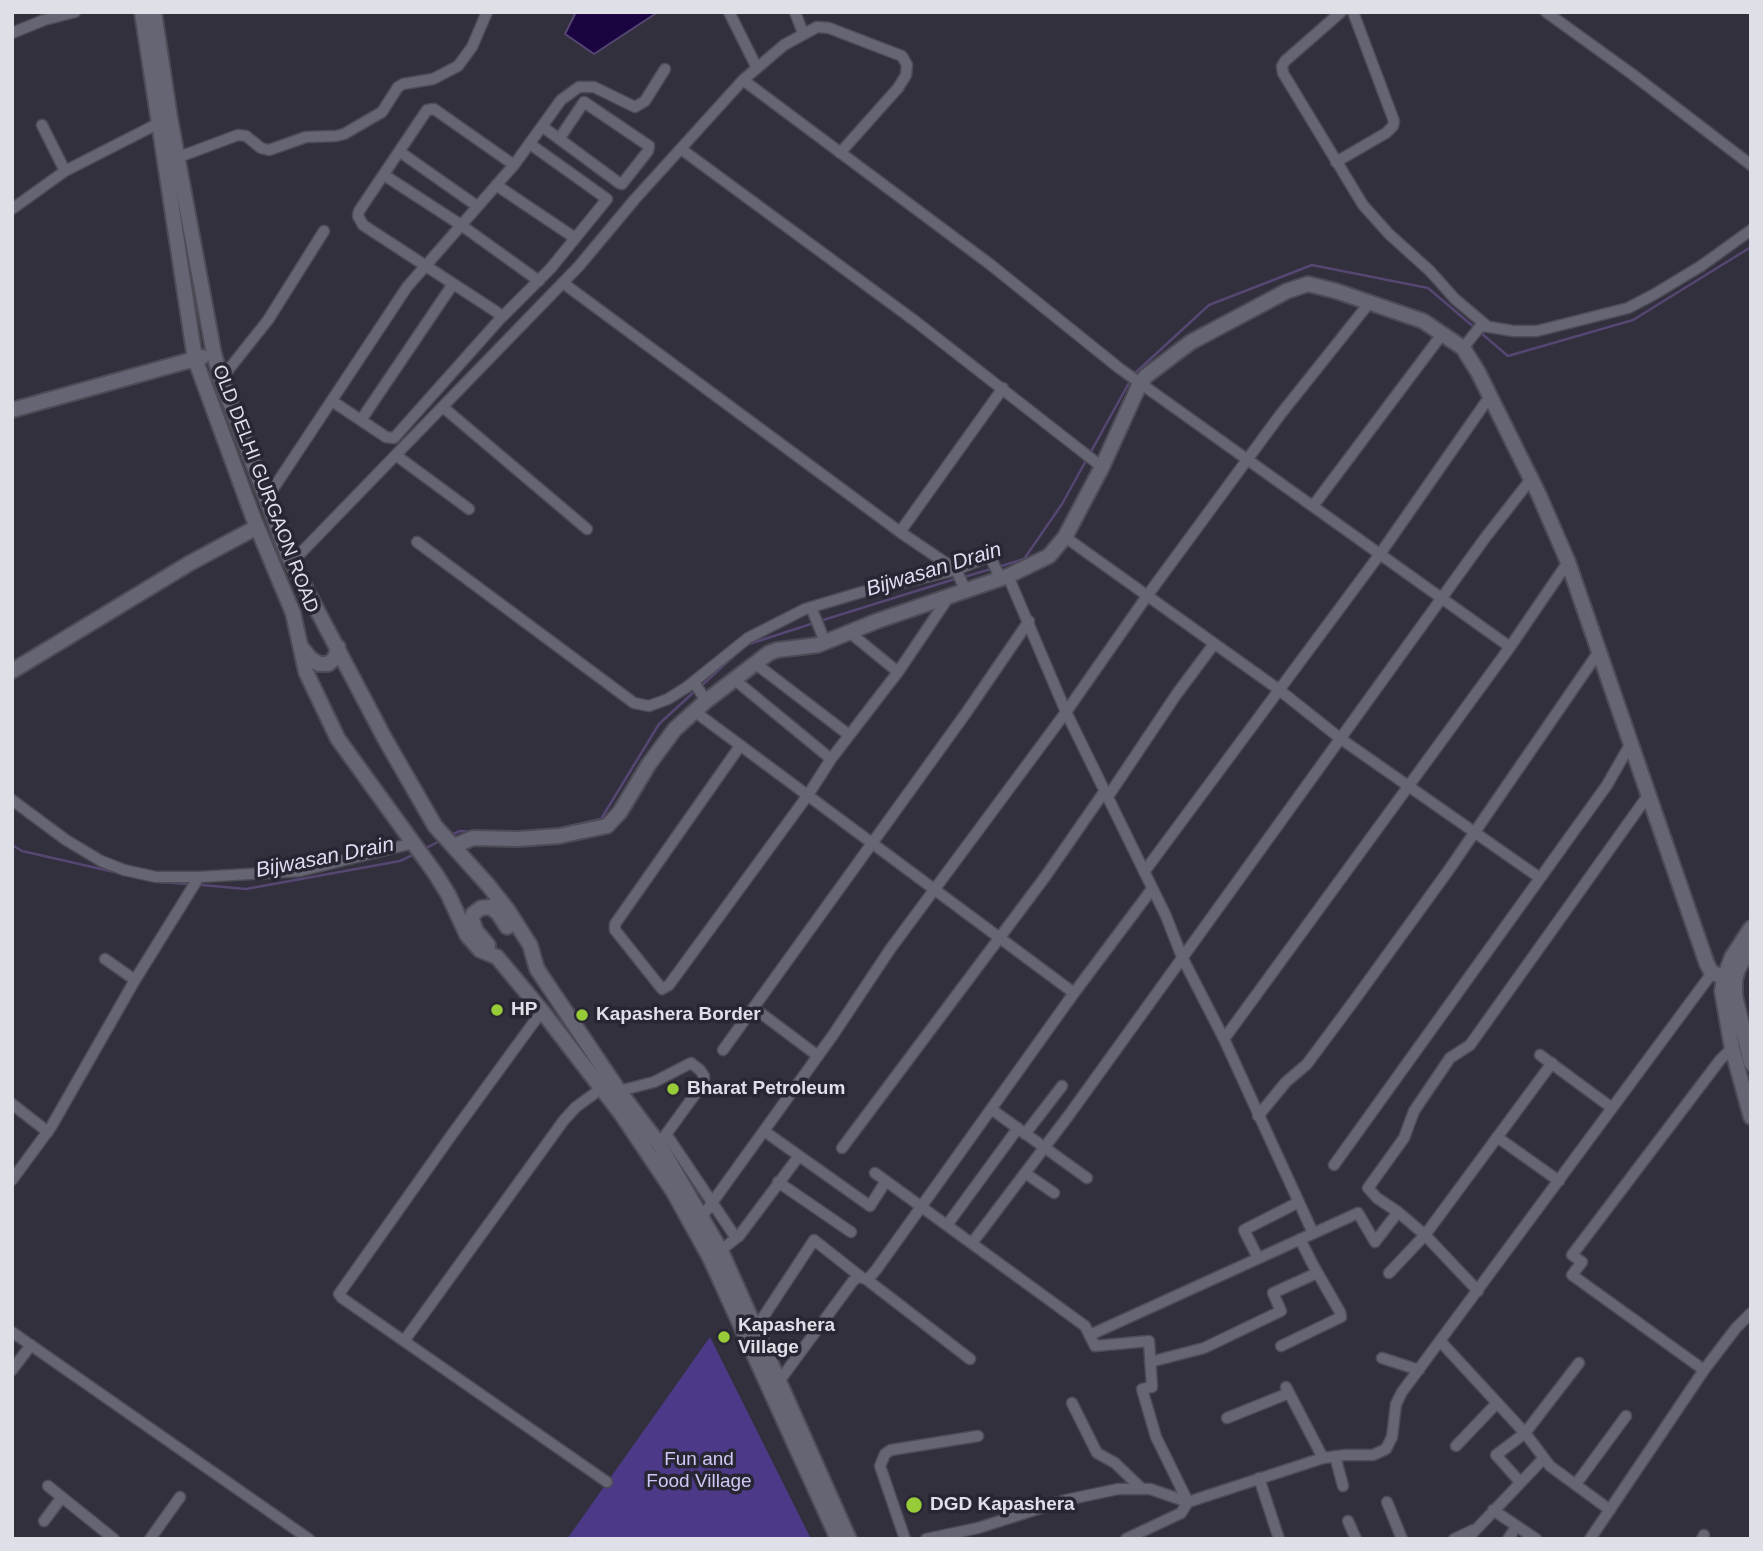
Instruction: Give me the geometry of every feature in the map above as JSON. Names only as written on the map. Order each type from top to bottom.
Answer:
[{"type":"main road","name":"OLD DELHI GURGAON ROAD","points":[[142,12],[165,120],[179,157],[220,379],[292,562],[385,739],[435,826],[507,909],[530,945],[537,969],[620,1091],[663,1139],[701,1217],[838,1539]]},
{"type":"main road","name":"OLD DELHI GURGAON ROAD","points":[[154,12],[195,359],[255,522],[293,613],[306,672],[338,739],[448,894],[467,935],[480,950],[497,957],[602,1088],[715,1254],[756,1328],[849,1539]]},
{"type":"main road","points":[[449,842],[473,838],[559,836],[607,826],[620,813],[665,741],[701,703],[736,680],[769,653],[849,632],[948,598],[965,588],[1049,556],[1065,537],[1102,467],[1138,381],[1181,348],[1300,286],[1318,286],[1423,321],[1464,346],[1531,479],[1568,562],[1649,794],[1734,996],[1751,1063]]},
{"type":"main road","points":[[12,410],[214,354]]},
{"type":"main road","points":[[12,663],[255,522]]},
{"type":"main road","points":[[12,671],[255,522]]},
{"type":"main road","points":[[300,647],[319,664],[328,664],[335,659],[338,647]]},
{"type":"main road","points":[[497,957],[476,930],[472,920],[481,908],[490,907],[498,913],[537,969]]},
{"type":"main road","points":[[1751,928],[1732,957],[1724,977],[1724,1009],[1751,1117]]},
{"type":"main road","points":[[1724,977],[1751,947]]},
{"type":"street","points":[[12,33],[42,16],[75,12]]},
{"type":"street","points":[[179,157],[242,134],[261,148],[269,150],[306,137],[344,134],[382,112],[402,84],[433,79],[458,66],[472,47],[487,12]]},
{"type":"street","points":[[729,12],[757,68]]},
{"type":"street","points":[[795,12],[803,33]]},
{"type":"street","points":[[1341,12],[1282,66],[1283,73],[1368,212],[1482,325],[1513,331],[1537,331],[1628,308],[1653,296],[1751,230]]},
{"type":"street","points":[[1336,162],[1386,133],[1394,121],[1353,12]]},
{"type":"street","points":[[1546,12],[1751,166]]},
{"type":"street","points":[[292,562],[444,408],[562,283],[743,80],[777,50],[811,29],[823,27],[894,52],[906,60],[908,70],[898,88],[840,153]]},
{"type":"street","points":[[267,498],[407,287],[514,165],[561,100],[579,87],[603,90],[630,106],[640,106],[666,69]]},
{"type":"street","points":[[743,80],[991,265],[1119,368],[1510,647]]},
{"type":"street","points":[[543,127],[559,139],[622,184],[649,146],[584,102],[559,139]]},
{"type":"street","points":[[500,319],[495,310],[360,221],[359,211],[427,110],[432,108],[514,165]]},
{"type":"street","points":[[12,209],[65,171],[165,120]]},
{"type":"street","points":[[42,125],[65,171]]},
{"type":"street","points":[[332,401],[386,437],[394,438],[500,319],[539,281],[607,199],[530,144]]},
{"type":"street","points":[[681,149],[1003,388],[1102,467]]},
{"type":"street","points":[[400,152],[477,206]]},
{"type":"street","points":[[384,175],[461,225],[539,281]]},
{"type":"street","points":[[496,185],[575,238]]},
{"type":"street","points":[[220,379],[268,320],[324,231]]},
{"type":"street","points":[[562,283],[957,572],[965,588]]},
{"type":"street","points":[[361,420],[453,284]]},
{"type":"street","points":[[701,1217],[818,1056],[891,948],[1066,712],[1147,596],[1280,415],[1370,302]]},
{"type":"street","points":[[1464,346],[1482,325]]},
{"type":"street","points":[[1313,506],[1443,333]]},
{"type":"street","points":[[900,532],[1003,388]]},
{"type":"street","points":[[1144,872],[1380,554],[1490,396]]},
{"type":"street","points":[[444,408],[587,528]]},
{"type":"street","points":[[397,456],[469,509]]},
{"type":"street","points":[[972,1243],[1485,538],[1531,479]]},
{"type":"street","points":[[1065,537],[1278,689],[1341,739],[1540,878]]},
{"type":"street","points":[[417,542],[634,703],[649,706],[695,684],[748,638],[812,610],[862,592],[957,572],[989,558],[1029,621],[1066,712],[1182,957],[1224,1039],[1314,1233]]},
{"type":"street","points":[[1224,1039],[1510,647],[1568,562]]},
{"type":"street","points":[[740,746],[615,924],[615,930],[659,988],[666,989],[669,985],[808,794],[831,758],[898,672],[948,598]]},
{"type":"street","points":[[812,610],[824,639]]},
{"type":"street","points":[[723,1051],[1029,621]]},
{"type":"street","points":[[849,632],[898,672]]},
{"type":"street","points":[[842,1148],[1106,795],[1214,644]]},
{"type":"street","points":[[1258,1116],[1286,1082],[1307,1064],[1474,833],[1600,650]]},
{"type":"street","points":[[756,664],[849,735]]},
{"type":"street","points":[[736,680],[831,758]]},
{"type":"street","points":[[695,684],[701,703],[740,746],[1074,993]]},
{"type":"street","points":[[1334,1165],[1607,785],[1631,742]]},
{"type":"street","points":[[1478,1291],[1398,1212],[1368,1190],[1369,1184],[1404,1138],[1414,1111],[1450,1058],[1470,1045],[1649,794]]},
{"type":"street","points":[[12,800],[66,840],[101,861],[124,870],[156,877],[300,871],[418,850]]},
{"type":"street","points":[[12,1180],[48,1132],[135,980],[200,877]]},
{"type":"street","points":[[780,1380],[853,1280],[863,1278],[876,1270],[1074,993],[1152,889]]},
{"type":"street","points":[[105,959],[135,980]]},
{"type":"street","points":[[1126,1539],[1181,1513],[1188,1503],[1259,1478],[1323,1458],[1373,1455],[1386,1449],[1392,1437],[1398,1399],[1612,1108],[1724,977]]},
{"type":"street","points":[[754,1008],[818,1056]]},
{"type":"street","points":[[542,1011],[339,1294],[607,1482]]},
{"type":"street","points":[[1704,1370],[1572,1275],[1582,1262],[1572,1255],[1720,1060],[1732,1048]]},
{"type":"street","points":[[1540,1055],[1612,1108]]},
{"type":"street","points":[[620,1091],[654,1082],[691,1063],[704,1076],[704,1082],[663,1139],[713,1201],[736,1238]]},
{"type":"street","points":[[1389,1273],[1424,1236],[1552,1063]]},
{"type":"street","points":[[947,1225],[1022,1131],[1062,1086]]},
{"type":"street","points":[[404,1341],[564,1120],[576,1107],[602,1088]]},
{"type":"street","points":[[12,1104],[48,1132]]},
{"type":"street","points":[[991,1109],[1087,1178]]},
{"type":"street","points":[[764,1131],[870,1206],[886,1181]]},
{"type":"street","points":[[1497,1137],[1559,1181]]},
{"type":"street","points":[[715,1254],[736,1238],[799,1156]]},
{"type":"street","points":[[1025,1172],[1054,1193]]},
{"type":"street","points":[[875,1173],[1085,1326],[1093,1344],[1097,1346],[1149,1341],[1152,1387],[1142,1390],[1156,1437],[1188,1503]]},
{"type":"street","points":[[778,1182],[850,1231]]},
{"type":"street","points":[[1258,1258],[1244,1230],[1298,1202]]},
{"type":"street","points":[[1090,1335],[1358,1213],[1375,1242],[1398,1212]]},
{"type":"street","points":[[1281,1346],[1341,1317],[1300,1239]]},
{"type":"street","points":[[756,1328],[814,1240],[970,1359]]},
{"type":"street","points":[[1150,1362],[1203,1348],[1281,1311],[1273,1293],[1317,1273]]},
{"type":"street","points":[[1591,1539],[1704,1370],[1751,1313]]},
{"type":"street","points":[[12,1332],[309,1539]]},
{"type":"street","points":[[1441,1342],[1496,1405],[1525,1433],[1556,1472],[1610,1510]]},
{"type":"street","points":[[12,1370],[31,1345]]},
{"type":"street","points":[[1382,1358],[1419,1370]]},
{"type":"street","points":[[1520,1482],[1496,1455],[1525,1433],[1579,1363]]},
{"type":"street","points":[[1227,1418],[1288,1390],[1323,1458]]},
{"type":"street","points":[[1072,1403],[1097,1453],[1115,1464],[1141,1488]]},
{"type":"street","points":[[1456,1446],[1496,1405]]},
{"type":"street","points":[[1576,1484],[1626,1416]]},
{"type":"street","points":[[905,1539],[880,1465],[885,1454],[891,1450],[978,1436]]},
{"type":"street","points":[[1335,1456],[1343,1486]]},
{"type":"street","points":[[1467,1539],[1544,1458]]},
{"type":"street","points":[[1259,1478],[1279,1539]]},
{"type":"street","points":[[48,1486],[114,1539]]},
{"type":"street","points":[[926,1539],[978,1528],[1066,1500],[1118,1489],[1141,1488],[1188,1503]]},
{"type":"street","points":[[44,1521],[62,1497]]},
{"type":"street","points":[[150,1539],[180,1497]]},
{"type":"street","points":[[1387,1502],[1402,1539]]},
{"type":"street","points":[[1493,1510],[1536,1539]]},
{"type":"street","points":[[1348,1521],[1356,1539]]},
{"type":"street","points":[[1508,1539],[1517,1526]]},
{"type":"street","points":[[1454,1539],[1477,1528]]},
{"type":"green space","name":"Fun and Food Village","points":[[710,1337],[811,1539],[567,1539]]},
{"type":"shaded area","points":[[576,12],[658,12],[594,54],[565,34]]},
{"type":"waterway","name":"Bijwasan Drain","points":[[1133,375],[1209,305],[1312,265],[1428,288],[1508,356],[1633,320],[1751,247]]},
{"type":"waterway","name":"Bijwasan Drain","points":[[998,567],[1024,559],[1062,504],[1130,381]]},
{"type":"waterway","name":"Bijwasan Drain","points":[[964,577],[991,569]]},
{"type":"waterway","name":"Bijwasan Drain","points":[[820,621],[958,578]]},
{"type":"waterway","name":"Bijwasan Drain","points":[[700,687],[746,645],[814,623]]},
{"type":"waterway","name":"Bijwasan Drain","points":[[556,829],[601,819],[659,724],[695,691]]},
{"type":"waterway","name":"Bijwasan Drain","points":[[449,836],[460,831],[473,832]]},
{"type":"waterway","name":"Bijwasan Drain","points":[[424,849],[440,841]]},
{"type":"waterway","name":"Bijwasan Drain","points":[[12,845],[22,851],[154,881]]},
{"type":"waterway","name":"Bijwasan Drain","points":[[202,885],[246,889],[400,861],[415,854]]},
{"type":"waterway","name":"Bijwasan Drain","points":[[161,882],[187,884]]},
{"type":"place","name":"HP","points":[[497,1010]]},
{"type":"place","name":"Kapashera Border","points":[[582,1015]]},
{"type":"place","name":"Bharat Petroleum","points":[[673,1089]]},
{"type":"place","name":"Kapashera Village","points":[[724,1337]]},
{"type":"place","name":"DGD Kapashera","points":[[914,1505]]}]
